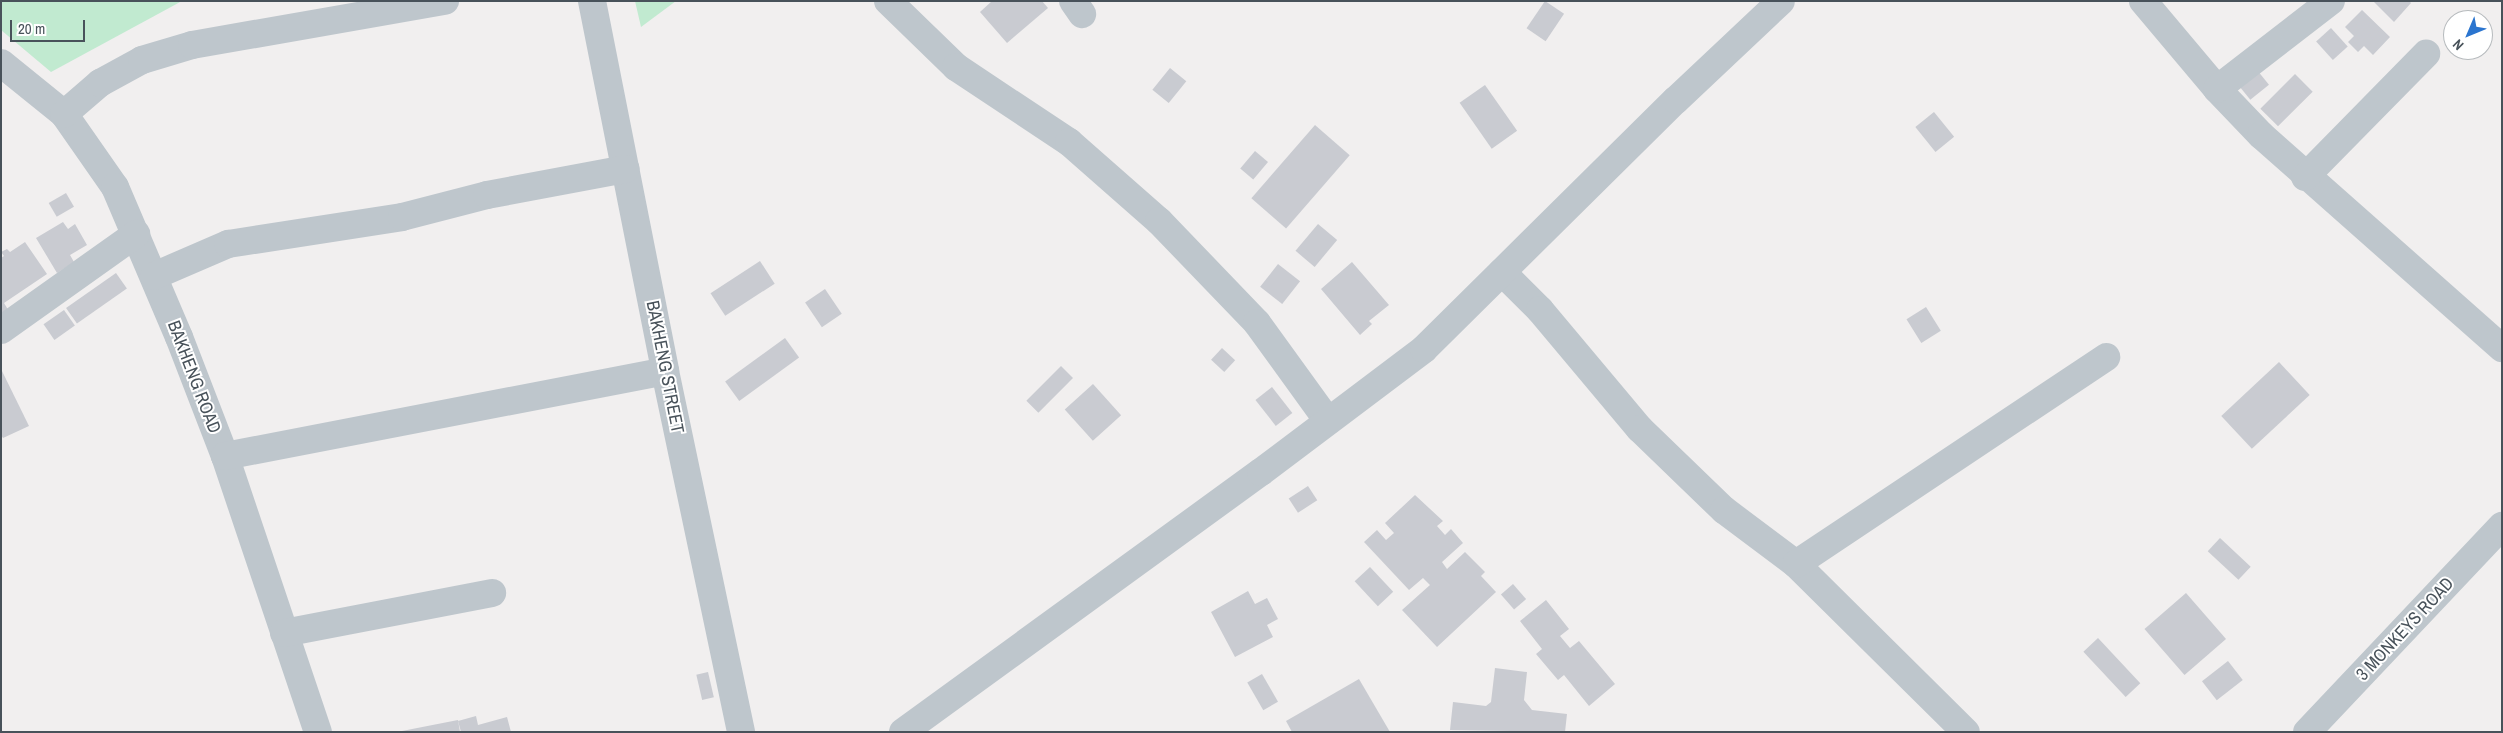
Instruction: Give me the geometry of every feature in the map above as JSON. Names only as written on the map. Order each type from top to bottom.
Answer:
[{"type":"street","points":[[64,114],[100,83],[142,60],[192,45],[445,1]]},
{"type":"street","name":"BAKHENG STREET","points":[[592,1],[665,371],[741,732]]},
{"type":"street","points":[[888,1],[956,67],[1068,142],[1159,221],[1256,323],[1328,421]]},
{"type":"street","points":[[903,732],[1424,349],[1676,100],[1781,1]]},
{"type":"street","points":[[2143,1],[2217,89],[2305,177],[2502,348]]},
{"type":"street","points":[[2217,89],[2331,1]]},
{"type":"street","points":[[2305,177],[2426,54]]},
{"type":"street","name":"BAKHENG ROAD","points":[[1,63],[64,114],[115,188],[154,276],[225,456],[318,732]]},
{"type":"street","points":[[154,276],[228,244],[402,217],[487,195],[626,169]]},
{"type":"street","points":[[1,330],[136,234]]},
{"type":"street","points":[[1502,272],[1540,310],[1647,436],[1724,510],[1796,564],[1966,732]]},
{"type":"street","points":[[1796,564],[2106,357]]},
{"type":"street","points":[[225,456],[665,371]]},
{"type":"street","name":"3 MONKEYS ROAD","points":[[2307,732],[2502,526]]},
{"type":"street","points":[[284,633],[492,593]]},
{"type":"green space","points":[[1,1],[182,1],[51,72],[1,30]]},
{"type":"green space","points":[[635,1],[676,1],[641,27]]},
{"type":"building","points":[[992,1],[1042,1],[1048,8],[1007,43],[980,12]]},
{"type":"building","points":[[1545,1],[1564,14],[1546,41],[1527,28]]},
{"type":"building","points":[[2373,1],[2409,1],[2411,3],[2394,22]]},
{"type":"building","points":[[2362,10],[2390,37],[2373,55],[2364,46],[2358,52],[2348,42],[2354,36],[2345,27]]},
{"type":"building","points":[[2331,28],[2348,47],[2333,60],[2316,41]]},
{"type":"building","points":[[1170,68],[1186,81],[1169,103],[1152,90]]},
{"type":"building","points":[[2257,70],[2269,85],[2250,100],[2238,85]]},
{"type":"building","points":[[2295,74],[2313,92],[2278,126],[2260,109]]},
{"type":"building","points":[[1485,85],[1517,131],[1492,149],[1460,103]]},
{"type":"building","points":[[1934,112],[1954,137],[1935,152],[1915,127]]},
{"type":"building","points":[[1315,125],[1350,155],[1286,228],[1251,198]]},
{"type":"building","points":[[1255,151],[1268,162],[1253,180],[1240,169]]},
{"type":"building","points":[[66,193],[74,207],[57,217],[49,203]]},
{"type":"building","points":[[63,222],[68,229],[75,224],[87,245],[70,255],[74,262],[57,273],[36,238]]},
{"type":"building","points":[[1318,224],[1337,240],[1315,267],[1296,251]]},
{"type":"building","points":[[25,242],[47,274],[4,303],[10,313],[1,319],[1,258],[4,256],[1,252],[7,249],[10,252]]},
{"type":"building","points":[[760,261],[775,284],[725,316],[711,293]]},
{"type":"building","points":[[1352,262],[1389,305],[1369,321],[1372,324],[1360,335],[1321,289]]},
{"type":"building","points":[[1278,264],[1300,281],[1282,304],[1260,287]]},
{"type":"building","points":[[116,273],[127,289],[77,324],[66,308]]},
{"type":"building","points":[[825,289],[842,314],[822,327],[805,302]]},
{"type":"building","points":[[1926,307],[1941,331],[1921,343],[1906,319]]},
{"type":"building","points":[[64,310],[75,326],[54,340],[44,324]]},
{"type":"building","points":[[785,338],[799,357],[739,401],[725,381]]},
{"type":"building","points":[[1222,348],[1235,360],[1224,372],[1211,360]]},
{"type":"building","points":[[2279,362],[2310,395],[2252,449],[2221,416]]},
{"type":"building","points":[[1061,366],[1073,378],[1038,413],[1026,401]]},
{"type":"building","points":[[1,369],[29,426],[3,438],[1,435]]},
{"type":"building","points":[[1093,384],[1121,415],[1093,441],[1065,409]]},
{"type":"building","points":[[1272,387],[1292,413],[1276,426],[1255,400]]},
{"type":"building","points":[[1308,486],[1317,500],[1298,513],[1289,499]]},
{"type":"building","points":[[1415,495],[1443,521],[1437,526],[1445,535],[1451,529],[1463,543],[1442,562],[1447,569],[1465,552],[1485,572],[1481,576],[1496,592],[1437,647],[1402,610],[1430,585],[1423,578],[1409,590],[1364,542],[1377,530],[1386,540],[1394,533],[1385,523]]},
{"type":"building","points":[[2220,538],[2251,567],[2238,580],[2208,551]]},
{"type":"building","points":[[1370,567],[1393,592],[1378,606],[1355,581]]},
{"type":"building","points":[[1513,584],[1526,599],[1514,610],[1501,594]]},
{"type":"building","points":[[1248,591],[1255,604],[1267,598],[1278,619],[1267,625],[1273,637],[1235,657],[1211,612]]},
{"type":"building","points":[[2186,593],[2226,639],[2185,675],[2144,629]]},
{"type":"building","points":[[1546,600],[1569,629],[1560,636],[1570,648],[1579,641],[1615,684],[1589,706],[1564,675],[1558,680],[1536,654],[1542,649],[1520,621]]},
{"type":"building","points":[[2098,638],[2140,683],[2126,697],[2083,652]]},
{"type":"building","points":[[2228,661],[2243,680],[2217,700],[2202,681]]},
{"type":"building","points":[[1495,668],[1527,672],[1524,700],[1532,710],[1567,714],[1565,732],[1450,730],[1453,702],[1486,706],[1491,702]]},
{"type":"building","points":[[708,672],[714,697],[702,700],[696,675]]},
{"type":"building","points":[[1262,674],[1278,702],[1263,710],[1247,682]]},
{"type":"building","points":[[1359,679],[1390,732],[1292,732],[1286,721]]},
{"type":"building","points":[[476,716],[478,725],[507,717],[511,732],[461,732],[458,721]]},
{"type":"building","points":[[458,720],[460,732],[402,732],[402,731]]}]
